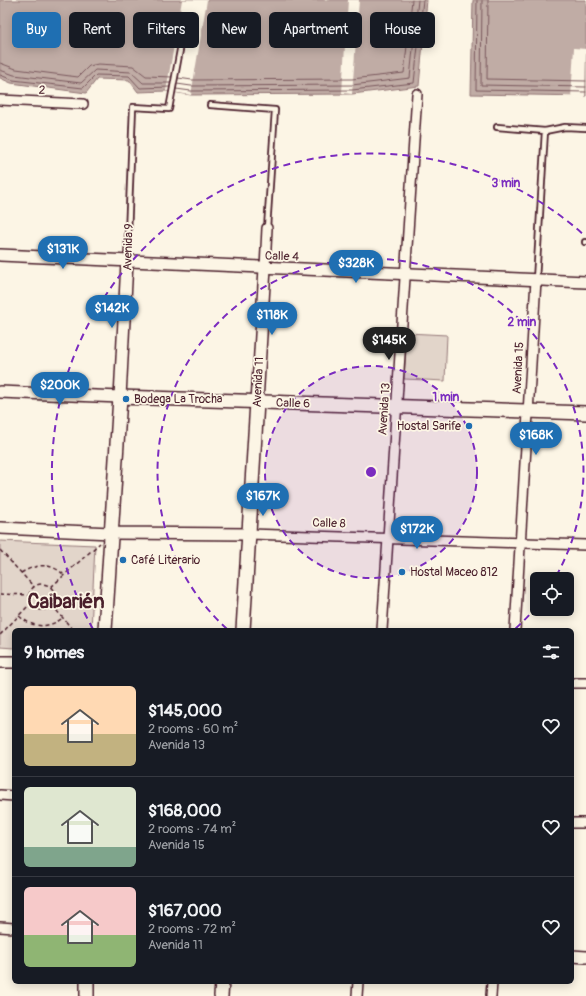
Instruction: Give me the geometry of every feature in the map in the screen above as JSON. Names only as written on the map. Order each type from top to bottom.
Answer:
[{"type":"main road","name":"Calle 6","points":[[120,397],[586,413]]},
{"type":"main road","name":"Avenida 9","points":[[105,628],[120,397]]},
{"type":"main road","name":"Avenida 11","points":[[243,628],[257,402]]},
{"type":"main road","points":[[86,996],[87,984]]},
{"type":"main road","points":[[221,996],[222,984]]},
{"type":"street","name":"Avenida 13","points":[[382,628],[417,94]]},
{"type":"street","name":"2","points":[[0,100],[83,104]]},
{"type":"street","name":"Avenida 11","points":[[257,402],[267,228]]},
{"type":"street","name":"Calle 4","points":[[0,255],[586,282]]},
{"type":"street","name":"Avenida 9","points":[[120,397],[127,262]]},
{"type":"street","name":"Avenida 15","points":[[514,628],[536,280]]},
{"type":"street","name":"Calle 6","points":[[0,392],[120,397]]},
{"type":"street","name":"Calle 8","points":[[0,528],[111,533],[250,534],[586,545]]},
{"type":"street","points":[[0,662],[12,662]]},
{"type":"street","points":[[574,683],[586,683]]},
{"type":"street","points":[[0,795],[12,796]]},
{"type":"street","points":[[574,823],[586,823]]},
{"type":"street","points":[[0,927],[12,928]]},
{"type":"street","points":[[574,956],[586,957]]},
{"type":"street","points":[[357,996],[358,984]]},
{"type":"street","points":[[491,996],[492,984]]},
{"type":"lane","name":"Avenida 9","points":[[127,262],[133,107],[169,109],[180,48]]},
{"type":"lane","name":"Avenida 11","points":[[210,104],[275,110],[267,228]]},
{"type":"lane","points":[[497,127],[545,131],[565,128],[586,128]]},
{"type":"lane","name":"Avenida 15","points":[[536,280],[545,131]]},
{"type":"path","points":[[51,587],[111,533]]},
{"type":"path","points":[[0,550],[34,587]]},
{"type":"path","points":[[21,573],[30,567],[40,565],[51,566],[64,575]]},
{"type":"path","points":[[40,584],[51,587],[55,594],[52,605],[41,610],[31,604],[29,595],[34,587],[40,584]]},
{"type":"path","points":[[0,594],[29,595]]},
{"type":"path","points":[[0,635],[31,604]]},
{"type":"path","points":[[52,605],[71,628]]},
{"type":"path","points":[[18,616],[26,622],[39,626],[54,624],[63,618]]},
{"type":"shaded area","points":[[407,333],[447,335],[445,381],[404,379]]},
{"type":"shaded area","points":[[0,541],[95,545],[91,628],[12,628],[12,648],[0,647]]},
{"type":"water","points":[[0,0],[427,0],[426,12],[370,12],[370,48],[423,48],[419,86],[352,94],[191,95],[166,91],[138,92],[129,80],[97,79],[86,93],[11,83],[0,78]]},
{"type":"water","points":[[473,0],[586,0],[586,96],[471,94]]},
{"type":"pier","points":[[182,0],[207,0],[199,48],[199,12],[180,12]]},
{"type":"pier","points":[[348,0],[359,0],[358,12],[347,12]]},
{"type":"pier","points":[[174,48],[199,48],[191,95],[166,91]]},
{"type":"pier","points":[[345,48],[355,48],[352,94],[342,93]]},
{"type":"pier","points":[[574,48],[586,49],[585,98],[571,98]]},
{"type":"place","name":"Bodega La Trocha","points":[[126,399]]},
{"type":"place","name":"Hostal Sarife","points":[[469,426]]},
{"type":"place","name":"Café Literario","points":[[123,560]]},
{"type":"place","name":"Hostal Maceo 812","points":[[402,572]]},
{"type":"district","name":"Caibarién","points":[[66,601]]}]
